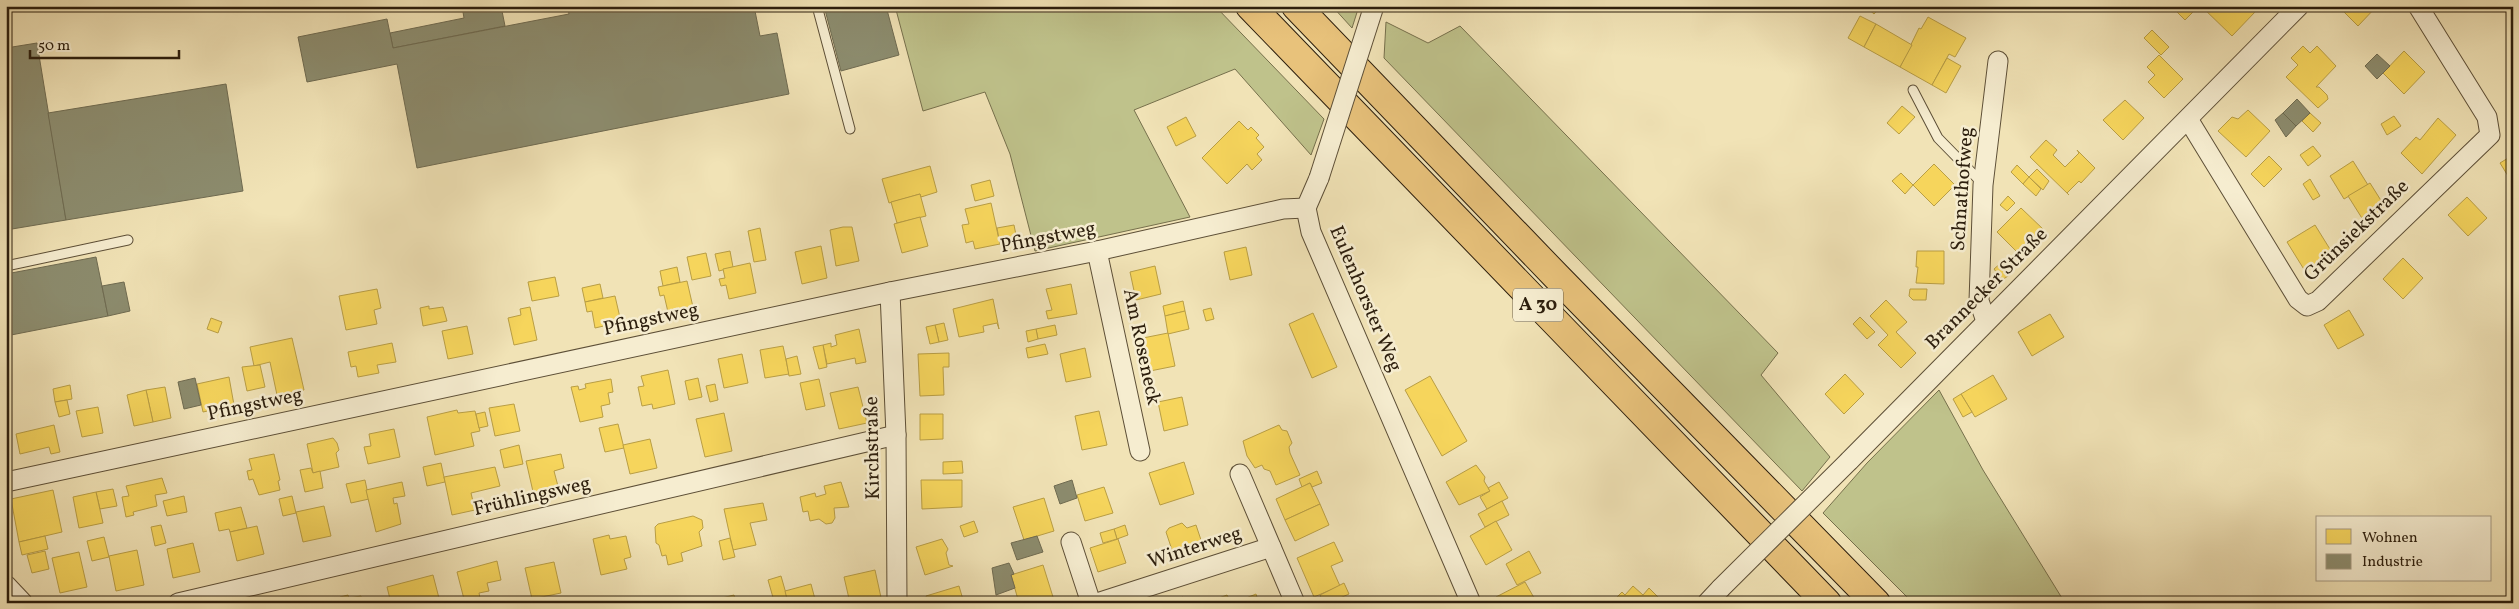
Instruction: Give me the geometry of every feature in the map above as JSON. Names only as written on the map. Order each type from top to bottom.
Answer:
[{"type":"highway","name":"A 30","points":[[1250,6],[1826,603]]},
{"type":"highway","name":"A 30","points":[[1296,6],[1557,277],[1876,603]]},
{"type":"street","name":"Eulenhorster Weg","points":[[1374,6],[1319,178],[1306,208],[1311,232],[1471,603]]},
{"type":"street","name":"Brannecker Straße","points":[[1707,603],[1849,462],[1986,320],[2299,6]]},
{"type":"street","name":"Grünsiekstraße","points":[[2188,119],[2298,299],[2307,306],[2318,301],[2490,136],[2487,117],[2418,6]]},
{"type":"street","name":"Schnathofweg","points":[[1986,320],[1979,301],[1983,184],[1998,61]]},
{"type":"street","name":"Pfingstweg","points":[[6,482],[890,292],[1097,251],[1283,210],[1306,208]]},
{"type":"street","name":"Am Roseneck","points":[[1097,251],[1140,451]]},
{"type":"street","name":"Kirchstraße","points":[[890,292],[896,435],[898,603]]},
{"type":"street","name":"Frühlingsweg","points":[[178,603],[896,435]]},
{"type":"street","name":"Winterweg","points":[[1240,474],[1296,603]]},
{"type":"street","points":[[1071,542],[1090,603]]},
{"type":"street","name":"Winterweg","points":[[1097,603],[1134,598],[1271,547]]},
{"type":"street","points":[[6,584],[23,603]]},
{"type":"lane","points":[[817,6],[850,129]]},
{"type":"lane","points":[[1914,90],[1938,138],[1983,184]]},
{"type":"lane","points":[[6,266],[128,240]]},
{"type":"green space","points":[[895,6],[1215,6],[1324,119],[1311,155],[1235,69],[1134,110],[1190,217],[1035,251],[1010,154],[985,92],[923,111]]},
{"type":"green space","points":[[1332,6],[1359,6],[1352,28]]},
{"type":"green space","points":[[1386,22],[1428,43],[1460,26],[1778,353],[1761,375],[1830,457],[1802,491],[1384,58]]},
{"type":"green space","points":[[1939,390],[1983,470],[2065,603],[1913,603],[1823,513],[1867,463]]},
{"type":"building: Wohnen","points":[[1865,6],[1878,6],[1880,8],[1874,14]]},
{"type":"building: Wohnen","points":[[2175,6],[2198,7],[2185,20],[2173,8]]},
{"type":"building: Wohnen","points":[[2201,6],[2249,6],[2255,12],[2232,36]]},
{"type":"building: Wohnen","points":[[2338,6],[2377,6],[2358,26]]},
{"type":"building: Wohnen","points":[[1860,16],[1876,24],[1864,47],[1848,38]]},
{"type":"building: Wohnen","points":[[1928,17],[1966,38],[1955,57],[1949,54],[1932,85],[1900,67],[1919,28],[1921,29]]},
{"type":"building: Wohnen","points":[[1876,24],[1912,45],[1900,67],[1864,47]]},
{"type":"building: Wohnen","points":[[2152,30],[2169,47],[2161,55],[2144,38]]},
{"type":"building: Wohnen","points":[[2303,46],[2310,53],[2317,46],[2336,66],[2316,87],[2319,87],[2327,95],[2328,99],[2318,108],[2286,77],[2298,65],[2291,58]]},
{"type":"building: Wohnen","points":[[2404,51],[2425,72],[2404,94],[2383,73]]},
{"type":"building: Wohnen","points":[[2159,55],[2183,79],[2164,98],[2148,82],[2155,75],[2147,67]]},
{"type":"building: Wohnen","points":[[1947,58],[1961,66],[1946,93],[1932,85]]},
{"type":"building: Wohnen","points":[[2125,100],[2144,118],[2123,140],[2103,120]]},
{"type":"building: Wohnen","points":[[1902,106],[1915,117],[1899,134],[1887,123]]},
{"type":"building: Wohnen","points":[[2248,110],[2270,131],[2246,157],[2218,131],[2232,117],[2238,119]]},
{"type":"building: Wohnen","points":[[2310,113],[2321,123],[2313,132],[2302,121]]},
{"type":"building: Wohnen","points":[[2394,116],[2401,126],[2387,135],[2381,124]]},
{"type":"building: Wohnen","points":[[1186,117],[1196,136],[1176,146],[1167,127]]},
{"type":"building: Wohnen","points":[[2438,118],[2456,135],[2422,174],[2401,153],[2416,137],[2420,140]]},
{"type":"building: Wohnen","points":[[1239,121],[1248,130],[1251,127],[1259,135],[1256,138],[1264,147],[1257,154],[1262,160],[1252,170],[1247,164],[1227,184],[1202,158]]},
{"type":"building: Wohnen","points":[[2046,140],[2057,150],[2053,155],[2065,167],[2079,153],[2077,150],[2095,168],[2081,183],[2079,181],[2067,193],[2069,195],[2030,157]]},
{"type":"building: Wohnen","points":[[2313,146],[2321,156],[2308,166],[2300,155]]},
{"type":"building: Wohnen","points":[[2513,155],[2513,184],[2500,163]]},
{"type":"building: Wohnen","points":[[2269,156],[2282,169],[2264,187],[2251,174]]},
{"type":"building: Wohnen","points":[[2353,161],[2368,185],[2344,199],[2330,176]]},
{"type":"building: Wohnen","points":[[1934,164],[1955,185],[1934,206],[1913,185]]},
{"type":"building: Wohnen","points":[[2017,165],[2029,177],[2023,184],[2011,172]]},
{"type":"building: Wohnen","points":[[930,166],[937,192],[921,197],[920,194],[889,203],[882,179]]},
{"type":"building: Wohnen","points":[[2037,169],[2049,181],[2043,190],[2029,177]]},
{"type":"building: Wohnen","points":[[1901,173],[1913,185],[1905,194],[1892,181]]},
{"type":"building: Wohnen","points":[[2029,177],[2041,189],[2036,196],[2023,184]]},
{"type":"building: Wohnen","points":[[2310,179],[2320,196],[2313,200],[2303,184]]},
{"type":"building: Wohnen","points":[[990,180],[994,196],[975,201],[971,185]]},
{"type":"building: Wohnen","points":[[2370,183],[2387,210],[2365,223],[2348,196]]},
{"type":"building: Wohnen","points":[[920,194],[926,216],[897,223],[891,202]]},
{"type":"building: Wohnen","points":[[2008,196],[2015,203],[2007,211],[2000,205]]},
{"type":"building: Wohnen","points":[[2467,197],[2487,218],[2468,236],[2448,215]]},
{"type":"building: Wohnen","points":[[991,203],[1000,244],[975,249],[973,241],[966,243],[962,225],[969,224],[965,209]]},
{"type":"building: Wohnen","points":[[2021,208],[2044,230],[2020,255],[1997,232]]},
{"type":"building: Wohnen","points":[[920,217],[928,246],[902,253],[894,224]]},
{"type":"building: Wohnen","points":[[1014,225],[1017,240],[1000,244],[997,228]]},
{"type":"building: Wohnen","points":[[2315,225],[2333,254],[2305,271],[2287,242]]},
{"type":"building: Wohnen","points":[[852,227],[859,261],[836,266],[830,230]]},
{"type":"building: Wohnen","points":[[760,228],[766,260],[754,262],[748,231]]},
{"type":"building: Wohnen","points":[[821,246],[827,278],[802,284],[795,252]]},
{"type":"building: Wohnen","points":[[1246,247],[1252,275],[1230,280],[1224,252]]},
{"type":"building: Wohnen","points":[[730,251],[733,267],[719,271],[715,254]]},
{"type":"building: Wohnen","points":[[1917,251],[1944,251],[1944,284],[1916,283]]},
{"type":"building: Wohnen","points":[[706,253],[711,276],[692,280],[687,257]]},
{"type":"building: Wohnen","points":[[2403,258],[2423,278],[2403,299],[2383,279]]},
{"type":"building: Wohnen","points":[[2002,262],[2011,274],[2002,280],[1994,269]]},
{"type":"building: Wohnen","points":[[750,263],[756,293],[729,299],[726,285],[721,286],[719,279],[725,278],[723,269]]},
{"type":"building: Wohnen","points":[[1155,266],[1161,294],[1136,300],[1130,272]]},
{"type":"building: Wohnen","points":[[677,267],[680,282],[663,286],[660,271]]},
{"type":"building: Wohnen","points":[[555,277],[559,296],[532,301],[528,282]]},
{"type":"building: Wohnen","points":[[687,281],[693,307],[668,312],[664,295],[660,296],[658,287]]},
{"type":"building: Wohnen","points":[[600,284],[603,298],[585,302],[582,288]]},
{"type":"building: Wohnen","points":[[1071,284],[1077,314],[1048,319],[1046,311],[1052,310],[1046,289]]},
{"type":"building: Wohnen","points":[[377,289],[381,308],[374,310],[377,324],[346,330],[339,296]]},
{"type":"building: Wohnen","points":[[1910,289],[1927,289],[1926,300],[1913,300],[1909,296]]},
{"type":"building: Wohnen","points":[[615,296],[621,322],[595,328],[592,311],[587,312],[585,302]]},
{"type":"building: Wohnen","points":[[993,299],[999,329],[997,323],[983,326],[984,332],[959,337],[953,309]]},
{"type":"building: Wohnen","points":[[1886,300],[1907,322],[1896,332],[1916,353],[1901,368],[1878,345],[1888,335],[1870,316]]},
{"type":"building: Wohnen","points":[[1183,301],[1185,311],[1165,316],[1163,306]]},
{"type":"building: Wohnen","points":[[429,306],[429,309],[443,307],[447,321],[423,326],[420,308]]},
{"type":"building: Wohnen","points":[[530,307],[537,340],[514,345],[508,318],[521,315],[520,309]]},
{"type":"building: Wohnen","points":[[1211,308],[1214,319],[1206,321],[1203,310]]},
{"type":"building: Wohnen","points":[[2349,310],[2364,335],[2338,349],[2324,325]]},
{"type":"building: Wohnen","points":[[1185,311],[1189,329],[1168,334],[1165,316]]},
{"type":"building: Wohnen","points":[[1313,313],[1337,367],[1312,378],[1289,324]]},
{"type":"building: Wohnen","points":[[2050,314],[2064,337],[2032,356],[2018,332]]},
{"type":"building: Wohnen","points":[[1860,317],[1875,332],[1867,339],[1853,324]]},
{"type":"building: Wohnen","points":[[211,318],[222,322],[218,333],[207,329]]},
{"type":"building: Wohnen","points":[[944,323],[948,340],[939,342],[935,325]]},
{"type":"building: Wohnen","points":[[935,325],[939,342],[930,344],[926,327]]},
{"type":"building: Wohnen","points":[[1055,325],[1057,335],[1038,339],[1036,329]]},
{"type":"building: Wohnen","points":[[467,326],[473,354],[448,359],[442,331]]},
{"type":"building: Wohnen","points":[[859,329],[866,362],[856,364],[855,358],[827,364],[823,345],[831,343],[831,347],[837,345],[835,335]]},
{"type":"building: Wohnen","points":[[1036,329],[1038,339],[1028,342],[1026,331]]},
{"type":"building: Wohnen","points":[[1168,333],[1175,366],[1150,371],[1143,338]]},
{"type":"building: Wohnen","points":[[292,338],[304,390],[277,395],[270,362],[254,366],[250,347]]},
{"type":"building: Wohnen","points":[[392,343],[396,362],[377,365],[379,373],[358,377],[356,366],[351,367],[348,352]]},
{"type":"building: Wohnen","points":[[1045,344],[1048,354],[1028,358],[1026,348]]},
{"type":"building: Wohnen","points":[[823,345],[827,367],[819,369],[813,347]]},
{"type":"building: Wohnen","points":[[783,346],[789,374],[765,378],[760,350]]},
{"type":"building: Wohnen","points":[[1085,348],[1091,377],[1066,382],[1060,354]]},
{"type":"building: Wohnen","points":[[949,353],[949,367],[943,367],[944,395],[920,396],[918,354]]},
{"type":"building: Wohnen","points":[[742,354],[748,383],[724,388],[718,359]]},
{"type":"building: Wohnen","points":[[797,356],[801,374],[789,376],[786,359]]},
{"type":"building: Wohnen","points":[[260,365],[265,387],[247,391],[242,367]]},
{"type":"building: Wohnen","points":[[668,370],[675,404],[653,409],[652,404],[642,406],[638,387],[644,386],[641,376]]},
{"type":"building: Wohnen","points":[[1845,374],[1864,394],[1844,414],[1825,394]]},
{"type":"building: Wohnen","points":[[1993,375],[2007,399],[1975,417],[1961,394]]},
{"type":"building: Wohnen","points":[[1430,376],[1467,441],[1442,456],[1405,390]]},
{"type":"building: Wohnen","points":[[229,377],[234,405],[203,412],[197,384]]},
{"type":"building: Wohnen","points":[[698,378],[702,397],[689,400],[685,381]]},
{"type":"building: Wohnen","points":[[611,379],[613,392],[608,393],[610,404],[601,406],[603,417],[580,422],[571,387],[578,386],[579,390],[586,388],[585,384]]},
{"type":"building: Wohnen","points":[[819,379],[825,406],[806,410],[800,383]]},
{"type":"building: Wohnen","points":[[715,384],[718,400],[710,402],[706,386]]},
{"type":"building: Wohnen","points":[[70,385],[72,399],[55,402],[53,389]]},
{"type":"building: Wohnen","points":[[165,387],[171,418],[153,422],[146,390]]},
{"type":"building: Wohnen","points":[[858,387],[867,423],[839,429],[830,393]]},
{"type":"building: Wohnen","points":[[146,390],[153,422],[134,426],[127,395]]},
{"type":"building: Wohnen","points":[[1961,394],[1972,412],[1963,417],[1953,399]]},
{"type":"building: Wohnen","points":[[1182,397],[1188,425],[1164,431],[1158,402]]},
{"type":"building: Wohnen","points":[[67,400],[70,414],[59,417],[55,402]]},
{"type":"building: Wohnen","points":[[514,404],[520,431],[495,436],[489,408]]},
{"type":"building: Wohnen","points":[[98,407],[103,433],[82,437],[76,411]]},
{"type":"building: Wohnen","points":[[457,410],[458,413],[475,411],[480,431],[471,433],[474,446],[435,455],[427,417]]},
{"type":"building: Wohnen","points":[[1099,411],[1107,445],[1082,450],[1075,416]]},
{"type":"building: Wohnen","points":[[485,412],[488,426],[479,428],[476,414]]},
{"type":"building: Wohnen","points":[[724,413],[732,451],[705,457],[696,419]]},
{"type":"building: Wohnen","points":[[920,414],[943,414],[943,439],[920,440]]},
{"type":"building: Wohnen","points":[[618,424],[624,448],[605,452],[599,428]]},
{"type":"building: Wohnen","points":[[54,425],[60,452],[51,454],[49,447],[20,454],[16,434]]},
{"type":"building: Wohnen","points":[[1279,425],[1282,430],[1287,431],[1292,443],[1289,447],[1290,453],[1300,475],[1276,485],[1270,471],[1264,469],[1262,465],[1255,468],[1247,456],[1243,441]]},
{"type":"building: Wohnen","points":[[394,429],[400,457],[368,464],[364,447],[371,446],[369,434]]},
{"type":"building: Wohnen","points":[[333,438],[339,450],[336,453],[339,467],[313,473],[307,444]]},
{"type":"building: Wohnen","points":[[650,439],[657,468],[630,474],[623,445]]},
{"type":"building: Wohnen","points":[[519,445],[523,464],[504,468],[500,450]]},
{"type":"building: Wohnen","points":[[274,454],[280,480],[278,481],[280,490],[259,495],[253,479],[249,480],[247,471],[252,470],[249,459]]},
{"type":"building: Wohnen","points":[[561,454],[564,468],[554,471],[559,490],[534,496],[526,461]]},
{"type":"building: Wohnen","points":[[962,461],[963,473],[943,474],[943,462]]},
{"type":"building: Wohnen","points":[[1184,462],[1194,494],[1160,505],[1149,473]]},
{"type":"building: Wohnen","points":[[441,463],[445,482],[427,486],[423,467]]},
{"type":"building: Wohnen","points":[[1476,465],[1485,477],[1484,481],[1490,491],[1459,505],[1446,482]]},
{"type":"building: Wohnen","points":[[495,467],[500,486],[471,493],[475,510],[452,515],[444,477]]},
{"type":"building: Wohnen","points":[[311,468],[313,473],[320,471],[323,488],[305,492],[300,470]]},
{"type":"building: Wohnen","points":[[1317,471],[1322,483],[1312,487],[1310,483],[1302,487],[1299,479]]},
{"type":"building: Wohnen","points":[[162,478],[167,493],[155,495],[157,506],[133,512],[134,515],[126,517],[122,497],[129,496],[126,486]]},
{"type":"building: Wohnen","points":[[365,480],[369,499],[351,503],[346,484]]},
{"type":"building: Wohnen","points":[[921,480],[962,480],[962,507],[922,509]]},
{"type":"building: Wohnen","points":[[402,482],[405,496],[393,498],[394,504],[397,503],[401,524],[376,532],[366,490]]},
{"type":"building: Wohnen","points":[[841,482],[849,507],[834,508],[835,518],[832,523],[826,524],[819,519],[810,521],[808,511],[803,512],[800,497],[815,493],[816,497],[826,494],[824,486]]},
{"type":"building: Wohnen","points":[[1499,482],[1508,498],[1487,509],[1480,497],[1490,491],[1488,488]]},
{"type":"building: Wohnen","points":[[1310,483],[1320,504],[1285,520],[1276,499]]},
{"type":"building: Wohnen","points":[[1104,487],[1113,513],[1085,521],[1077,495]]},
{"type":"building: Wohnen","points":[[113,489],[117,506],[100,509],[96,492]]},
{"type":"building: Wohnen","points":[[53,490],[62,532],[19,542],[11,499]]},
{"type":"building: Wohnen","points":[[96,492],[103,523],[79,528],[73,497]]},
{"type":"building: Wohnen","points":[[184,496],[187,512],[167,516],[163,501]]},
{"type":"building: Wohnen","points":[[292,496],[296,513],[283,516],[279,499]]},
{"type":"building: Wohnen","points":[[1044,498],[1054,531],[1024,540],[1013,507]]},
{"type":"building: Wohnen","points":[[1502,501],[1509,515],[1485,527],[1478,514]]},
{"type":"building: Wohnen","points":[[763,503],[767,520],[750,523],[756,545],[733,550],[724,509]]},
{"type":"building: Wohnen","points":[[1320,504],[1329,525],[1295,541],[1285,520]]},
{"type":"building: Wohnen","points":[[324,506],[331,536],[303,542],[296,512]]},
{"type":"building: Wohnen","points":[[241,507],[247,528],[230,532],[229,529],[219,531],[215,513]]},
{"type":"building: Wohnen","points":[[693,516],[702,520],[703,528],[699,532],[702,546],[681,553],[683,561],[668,565],[666,555],[662,556],[659,545],[656,543],[655,527],[658,524]]},
{"type":"building: Wohnen","points":[[974,521],[978,532],[964,537],[960,526]]},
{"type":"building: Wohnen","points":[[1496,521],[1512,550],[1486,565],[1470,536]]},
{"type":"building: Wohnen","points":[[1182,523],[1187,528],[1196,525],[1203,546],[1184,556],[1183,553],[1174,556],[1166,532],[1169,528]]},
{"type":"building: Wohnen","points":[[161,525],[166,543],[155,546],[151,527]]},
{"type":"building: Wohnen","points":[[1125,525],[1128,535],[1117,539],[1114,529]]},
{"type":"building: Wohnen","points":[[257,526],[264,554],[237,561],[230,532]]},
{"type":"building: Wohnen","points":[[1114,529],[1117,539],[1103,543],[1100,533]]},
{"type":"building: Wohnen","points":[[609,535],[610,539],[626,536],[631,557],[624,559],[627,569],[601,575],[593,539]]},
{"type":"building: Wohnen","points":[[45,536],[48,549],[22,555],[19,542]]},
{"type":"building: Wohnen","points":[[104,537],[109,557],[92,561],[87,541]]},
{"type":"building: Wohnen","points":[[730,538],[735,557],[723,560],[719,541]]},
{"type":"building: Wohnen","points":[[942,539],[948,549],[946,553],[949,565],[953,566],[925,575],[916,547]]},
{"type":"building: Wohnen","points":[[1118,539],[1126,563],[1098,572],[1090,548]]},
{"type":"building: Wohnen","points":[[1334,542],[1343,561],[1331,566],[1340,586],[1314,597],[1297,558]]},
{"type":"building: Wohnen","points":[[193,543],[200,572],[173,578],[167,549]]},
{"type":"building: Wohnen","points":[[137,550],[144,585],[116,591],[109,556]]},
{"type":"building: Wohnen","points":[[45,551],[49,569],[32,573],[27,555]]},
{"type":"building: Wohnen","points":[[1529,551],[1541,573],[1517,585],[1506,564]]},
{"type":"building: Wohnen","points":[[79,552],[87,587],[60,593],[52,558]]},
{"type":"building: Wohnen","points":[[497,561],[501,580],[487,583],[489,591],[479,593],[481,603],[465,603],[457,572]]},
{"type":"building: Wohnen","points":[[554,562],[561,593],[532,599],[525,568]]},
{"type":"building: Wohnen","points":[[1043,565],[1053,597],[1035,603],[1019,603],[1011,575]]},
{"type":"building: Wohnen","points":[[875,570],[882,602],[850,603],[844,577]]},
{"type":"building: Wohnen","points":[[433,575],[440,602],[391,603],[387,587]]},
{"type":"building: Wohnen","points":[[781,576],[787,597],[774,601],[768,580]]},
{"type":"building: Wohnen","points":[[1525,582],[1537,603],[1499,603],[1496,597]]},
{"type":"building: Wohnen","points":[[1344,583],[1349,594],[1329,603],[1323,603],[1320,595]]},
{"type":"building: Wohnen","points":[[811,584],[816,603],[788,603],[785,591]]},
{"type":"building: Wohnen","points":[[959,586],[964,603],[928,603],[926,596]]},
{"type":"building: Wohnen","points":[[1633,586],[1643,595],[1649,588],[1661,600],[1658,603],[1613,601],[1622,592],[1625,595]]},
{"type":"building: Wohnen","points":[[1256,594],[1259,603],[1234,603]]},
{"type":"building: Wohnen","points":[[348,595],[349,598],[361,596],[362,603],[330,603],[341,600],[340,597]]},
{"type":"building: Wohnen","points":[[734,595],[736,603],[719,603],[718,599]]},
{"type":"building: Wohnen","points":[[1227,595],[1231,603],[1212,603],[1211,601]]},
{"type":"building: Wohnen","points":[[1183,597],[1185,603],[1166,603]]},
{"type":"building: Industrie","points":[[462,6],[501,6],[505,26],[393,48],[390,33],[464,18]]},
{"type":"building: Industrie","points":[[567,6],[754,6],[760,36],[777,33],[789,94],[417,168],[397,64],[307,82],[298,37],[387,19],[393,48],[569,14]]},
{"type":"building: Industrie","points":[[824,6],[886,6],[899,55],[841,71]]},
{"type":"building: Industrie","points":[[37,43],[66,220],[6,230],[6,48]]},
{"type":"building: Industrie","points":[[2377,54],[2390,66],[2377,79],[2365,66]]},
{"type":"building: Industrie","points":[[226,84],[243,191],[66,220],[48,113]]},
{"type":"building: Industrie","points":[[2297,99],[2310,113],[2296,126],[2283,113]]},
{"type":"building: Industrie","points":[[2283,113],[2296,126],[2286,137],[2275,120]]},
{"type":"building: Industrie","points":[[96,257],[108,316],[6,336],[6,274]]},
{"type":"building: Industrie","points":[[124,282],[130,311],[108,316],[102,286]]},
{"type":"building: Industrie","points":[[195,378],[201,405],[184,409],[178,382]]},
{"type":"building: Industrie","points":[[1072,480],[1077,498],[1060,504],[1054,486]]},
{"type":"building: Industrie","points":[[1037,536],[1043,552],[1017,560],[1011,543]]},
{"type":"building: Industrie","points":[[1009,563],[1014,574],[1011,575],[1015,588],[996,595],[992,568]]}]
